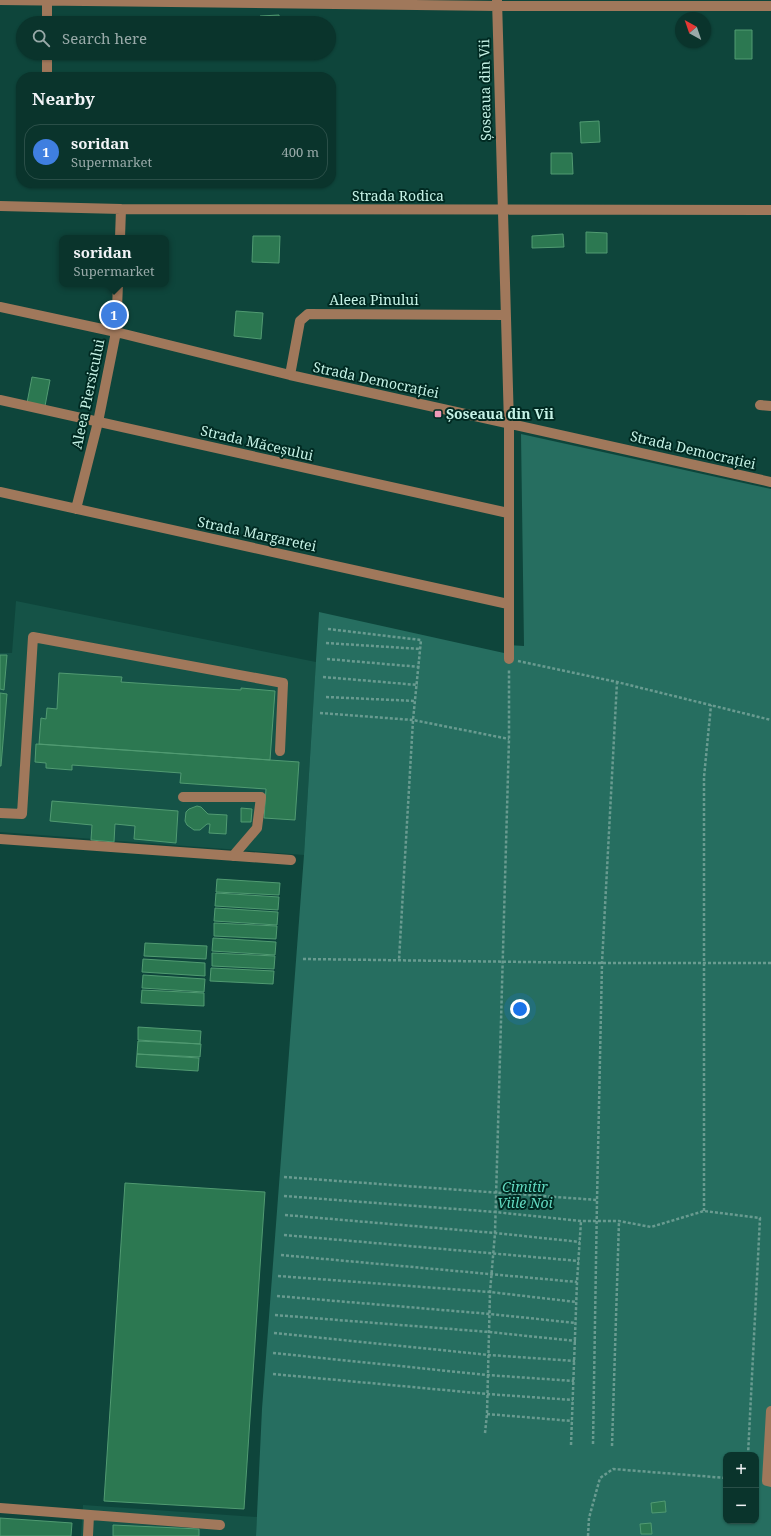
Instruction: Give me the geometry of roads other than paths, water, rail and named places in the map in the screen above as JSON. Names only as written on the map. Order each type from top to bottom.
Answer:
[{"type":"street","points":[[0,0],[771,6]]},
{"type":"street","points":[[49,16],[53,0]]},
{"type":"street","name":"Șoseaua din Vii","points":[[497,3],[509,424],[509,660]]},
{"type":"street","points":[[47,60],[47,72]]},
{"type":"street","name":"Strada Rodica","points":[[0,206],[121,209],[771,210]]},
{"type":"street","points":[[120,235],[121,209]]},
{"type":"street","name":"Aleea Piersicului","points":[[76,509],[98,422],[116,332],[118,287]]},
{"type":"street","name":"Strada Democrației","points":[[0,307],[116,332],[290,375],[771,482]]},
{"type":"street","name":"Aleea Pinului","points":[[290,375],[300,320],[308,314],[505,315]]},
{"type":"street","name":"Strada Măceșului","points":[[0,400],[508,513]]},
{"type":"street","points":[[760,405],[771,406]]},
{"type":"street","name":"Strada Margaretei","points":[[0,492],[508,604]]},
{"type":"street","points":[[0,813],[22,814],[33,637],[283,683],[280,751]]},
{"type":"street","points":[[183,797],[261,797],[257,828],[233,856]]},
{"type":"street","points":[[0,839],[291,860]]},
{"type":"street","points":[[769,1481],[771,1411]]},
{"type":"street","points":[[0,1508],[220,1524]]},
{"type":"street","points":[[88,1536],[89,1515]]},
{"type":"place","name":"soridan","points":[[114,315]]},
{"type":"place","name":"Șoseaua din Vii","points":[[438,414]]},
{"type":"park label","name":"Cimitir Viile Noi","points":[[525,1196]]}]
